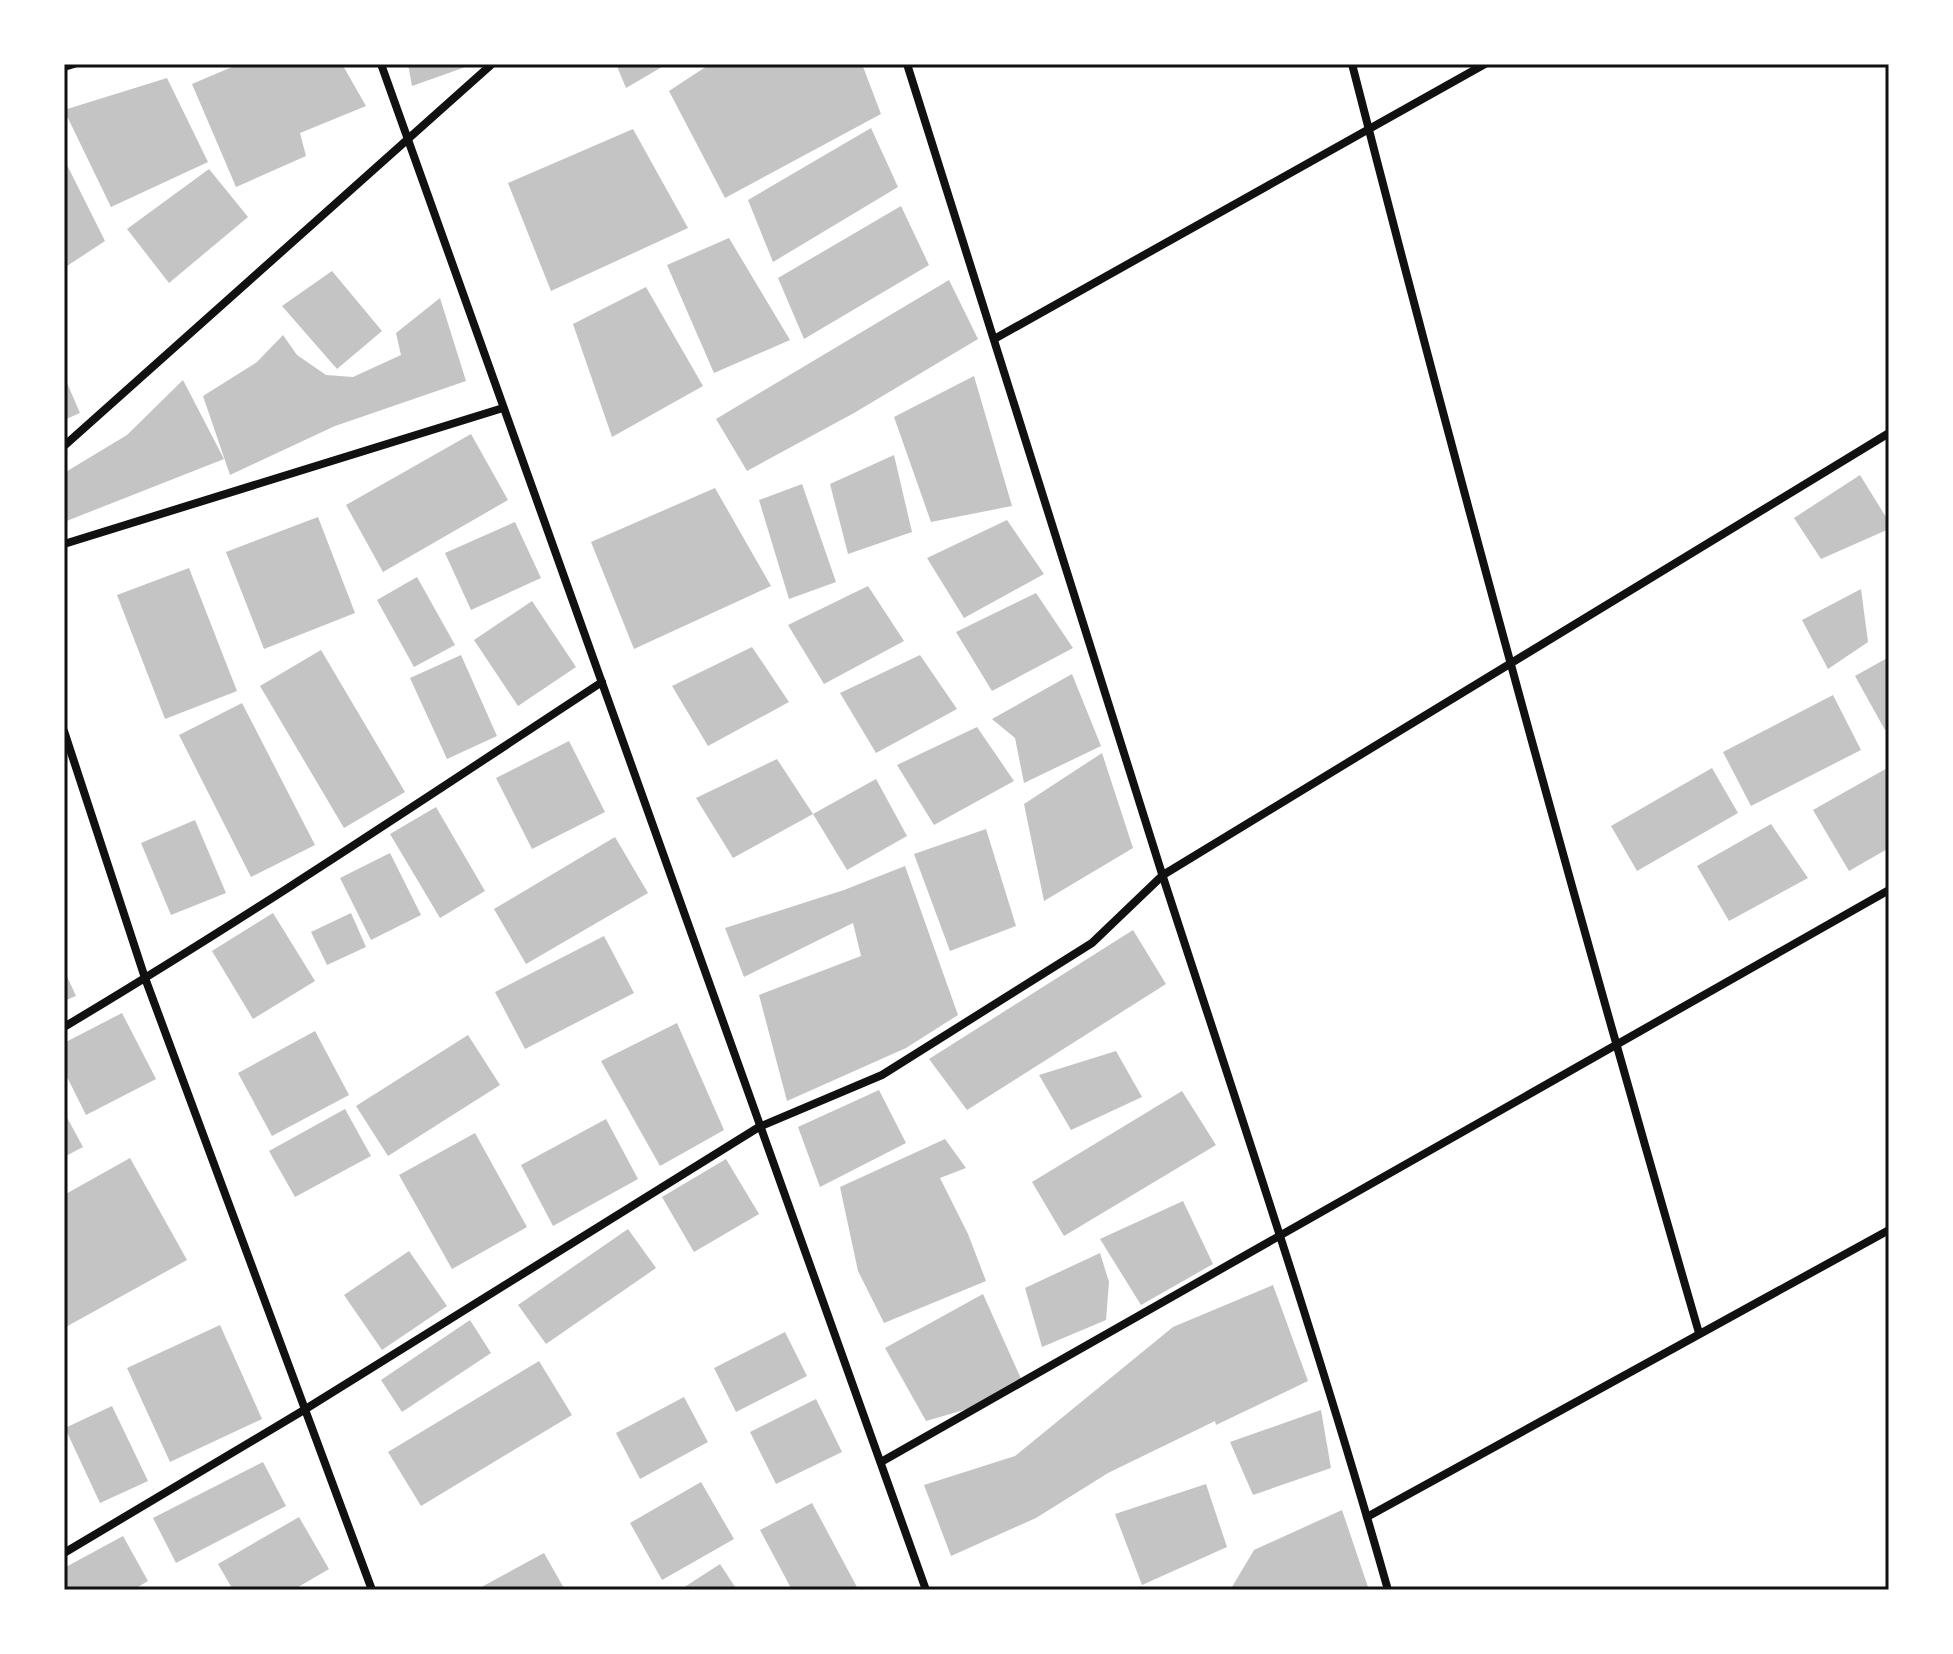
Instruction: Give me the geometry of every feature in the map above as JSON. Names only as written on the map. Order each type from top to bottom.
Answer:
[{"type":"street","points":[[64,67],[74,64]]},
{"type":"street","points":[[381,64],[926,1590]]},
{"type":"street","points":[[64,446],[492,64]]},
{"type":"street","points":[[907,64],[1163,875],[1281,1234],[1388,1590]]},
{"type":"street","points":[[1352,64],[1511,663],[1699,1333]]},
{"type":"street","points":[[996,338],[1485,64]]},
{"type":"street","points":[[64,544],[503,408]]},
{"type":"street","points":[[64,1553],[304,1410],[759,1127],[882,1075],[1092,943],[1163,875],[1889,433]]},
{"type":"street","points":[[64,1027],[145,978],[602,682]]},
{"type":"street","points":[[64,731],[145,978],[372,1590]]},
{"type":"street","points":[[881,1462],[1889,890]]},
{"type":"street","points":[[1367,1517],[1889,1230]]},
{"type":"building","points":[[239,64],[342,64],[366,106],[300,133],[306,156],[236,187],[192,84]]},
{"type":"building","points":[[408,64],[474,64],[412,86]]},
{"type":"building","points":[[616,64],[667,64],[626,88]]},
{"type":"building","points":[[710,64],[862,64],[881,114],[725,198],[669,91]]},
{"type":"building","points":[[167,78],[208,162],[111,207],[64,110]]},
{"type":"building","points":[[871,128],[898,187],[773,262],[748,200]]},
{"type":"building","points":[[633,129],[688,228],[551,291],[508,183]]},
{"type":"building","points":[[64,159],[105,241],[64,268]]},
{"type":"building","points":[[209,169],[248,217],[169,283],[127,229]]},
{"type":"building","points":[[901,206],[929,265],[804,339],[778,278]]},
{"type":"building","points":[[729,238],[790,340],[714,373],[667,265]]},
{"type":"building","points":[[332,271],[382,331],[337,369],[282,306]]},
{"type":"building","points":[[949,280],[978,339],[854,413],[747,471],[716,419]]},
{"type":"building","points":[[646,287],[703,386],[612,437],[573,324]]},
{"type":"building","points":[[440,298],[466,381],[335,426],[230,475],[203,396],[257,362],[283,335],[297,355],[326,375],[353,377],[401,355],[396,333]]},
{"type":"building","points":[[64,376],[80,413],[64,420]]},
{"type":"building","points":[[974,376],[1012,506],[931,522],[894,417]]},
{"type":"building","points":[[183,380],[224,459],[64,522],[64,473],[127,435]]},
{"type":"building","points":[[471,434],[508,500],[383,572],[346,505]]},
{"type":"building","points":[[894,455],[912,532],[848,554],[830,484]]},
{"type":"building","points":[[1860,475],[1889,522],[1889,529],[1821,559],[1794,518]]},
{"type":"building","points":[[802,484],[836,582],[789,599],[759,500]]},
{"type":"building","points":[[715,488],[771,586],[634,649],[591,542]]},
{"type":"building","points":[[318,517],[355,613],[264,649],[226,552]]},
{"type":"building","points":[[1007,520],[1044,574],[964,618],[927,558]]},
{"type":"building","points":[[515,522],[541,578],[471,610],[445,553]]},
{"type":"building","points":[[189,568],[237,691],[165,719],[117,595]]},
{"type":"building","points":[[417,577],[455,645],[414,667],[377,600]]},
{"type":"building","points":[[868,586],[904,641],[824,684],[788,625]]},
{"type":"building","points":[[1861,589],[1868,642],[1828,669],[1802,620]]},
{"type":"building","points":[[1036,593],[1073,648],[992,691],[956,632]]},
{"type":"building","points":[[532,601],[576,667],[518,706],[474,640]]},
{"type":"building","points":[[752,647],[789,702],[708,746],[672,686]]},
{"type":"building","points":[[321,650],[405,792],[344,828],[260,686]]},
{"type":"building","points":[[461,655],[497,736],[447,759],[410,678]]},
{"type":"building","points":[[920,655],[957,709],[876,753],[840,693]]},
{"type":"building","points":[[1889,657],[1889,728],[1885,730],[1855,676]]},
{"type":"building","points":[[1072,674],[1101,746],[1024,783],[1015,738],[992,719]]},
{"type":"building","points":[[1833,695],[1861,750],[1751,806],[1723,752]]},
{"type":"building","points":[[242,703],[315,845],[251,877],[179,735]]},
{"type":"building","points":[[977,727],[1014,781],[934,825],[897,765]]},
{"type":"building","points":[[569,741],[605,812],[532,849],[496,778]]},
{"type":"building","points":[[1102,753],[1133,848],[1044,901],[1024,804]]},
{"type":"building","points":[[777,759],[813,814],[733,858],[696,798]]},
{"type":"building","points":[[1889,767],[1889,848],[1849,871],[1813,810]]},
{"type":"building","points":[[1712,768],[1738,813],[1637,871],[1611,826]]},
{"type":"building","points":[[876,779],[907,836],[847,870],[813,814]]},
{"type":"building","points":[[436,807],[485,891],[440,918],[390,834]]},
{"type":"building","points":[[195,820],[226,893],[171,915],[141,843]]},
{"type":"building","points":[[1771,824],[1808,878],[1729,921],[1697,866]]},
{"type":"building","points":[[986,829],[1016,926],[950,951],[914,854]]},
{"type":"building","points":[[615,837],[648,893],[526,964],[494,909]]},
{"type":"building","points":[[390,853],[421,915],[371,940],[340,878]]},
{"type":"building","points":[[905,866],[958,1015],[906,1048],[787,1101],[759,995],[861,956],[853,923],[744,977],[725,928],[844,890]]},
{"type":"building","points":[[273,913],[315,981],[253,1019],[212,951]]},
{"type":"building","points":[[351,913],[366,947],[327,965],[311,932]]},
{"type":"building","points":[[1133,930],[1166,984],[967,1110],[929,1059]]},
{"type":"building","points":[[604,936],[634,993],[525,1049],[495,992]]},
{"type":"building","points":[[64,970],[76,996],[64,1001]]},
{"type":"building","points":[[122,1013],[156,1079],[86,1115],[64,1071],[64,1043]]},
{"type":"building","points":[[677,1023],[724,1130],[660,1166],[601,1061]]},
{"type":"building","points":[[315,1031],[349,1095],[272,1136],[238,1073]]},
{"type":"building","points":[[468,1035],[500,1085],[388,1156],[356,1106]]},
{"type":"building","points":[[1116,1051],[1142,1097],[1071,1130],[1039,1075]]},
{"type":"building","points":[[879,1090],[906,1143],[820,1187],[798,1127]]},
{"type":"building","points":[[1182,1091],[1216,1145],[1064,1236],[1032,1182]]},
{"type":"building","points":[[345,1109],[371,1156],[295,1197],[269,1151]]},
{"type":"building","points":[[64,1112],[83,1147],[64,1157]]},
{"type":"building","points":[[606,1119],[638,1179],[553,1226],[521,1165]]},
{"type":"building","points":[[475,1133],[527,1227],[452,1269],[399,1175]]},
{"type":"building","points":[[945,1139],[966,1168],[940,1178],[968,1234],[986,1281],[884,1323],[858,1271],[840,1187]]},
{"type":"building","points":[[130,1158],[187,1260],[64,1328],[64,1195]]},
{"type":"building","points":[[726,1159],[759,1214],[694,1252],[662,1197]]},
{"type":"building","points":[[1183,1201],[1213,1264],[1141,1305],[1100,1239]]},
{"type":"building","points":[[628,1229],[656,1268],[546,1344],[518,1305]]},
{"type":"building","points":[[409,1251],[447,1306],[382,1350],[344,1295]]},
{"type":"building","points":[[1100,1253],[1109,1282],[1106,1320],[1042,1347],[1025,1288]]},
{"type":"building","points":[[1273,1285],[1308,1381],[1216,1425],[1215,1421],[1108,1473],[1036,1518],[951,1556],[924,1485],[1015,1456],[1173,1327]]},
{"type":"building","points":[[983,1294],[1022,1381],[981,1405],[926,1421],[885,1348]]},
{"type":"building","points":[[470,1320],[491,1353],[402,1412],[381,1380]]},
{"type":"building","points":[[220,1325],[262,1419],[170,1462],[127,1368]]},
{"type":"building","points":[[785,1332],[807,1376],[736,1412],[714,1368]]},
{"type":"building","points":[[539,1361],[572,1415],[421,1506],[388,1452]]},
{"type":"building","points":[[684,1397],[708,1442],[640,1479],[616,1433]]},
{"type":"building","points":[[816,1399],[842,1452],[776,1484],[750,1432]]},
{"type":"building","points":[[112,1406],[148,1481],[100,1503],[65,1428]]},
{"type":"building","points":[[1321,1410],[1331,1468],[1253,1495],[1230,1442]]},
{"type":"building","points":[[263,1462],[286,1506],[176,1563],[153,1518]]},
{"type":"building","points":[[701,1482],[734,1539],[662,1580],[630,1523]]},
{"type":"building","points":[[1206,1484],[1227,1547],[1142,1585],[1115,1514]]},
{"type":"building","points":[[812,1503],[858,1589],[792,1590],[760,1530]]},
{"type":"building","points":[[1342,1510],[1369,1590],[1233,1590],[1254,1550]]},
{"type":"building","points":[[299,1517],[329,1569],[293,1590],[233,1590],[218,1564]]},
{"type":"building","points":[[123,1536],[148,1581],[133,1590],[64,1590],[64,1568]]},
{"type":"building","points":[[544,1553],[565,1590],[476,1590]]},
{"type":"building","points":[[720,1564],[737,1590],[680,1590]]}]
